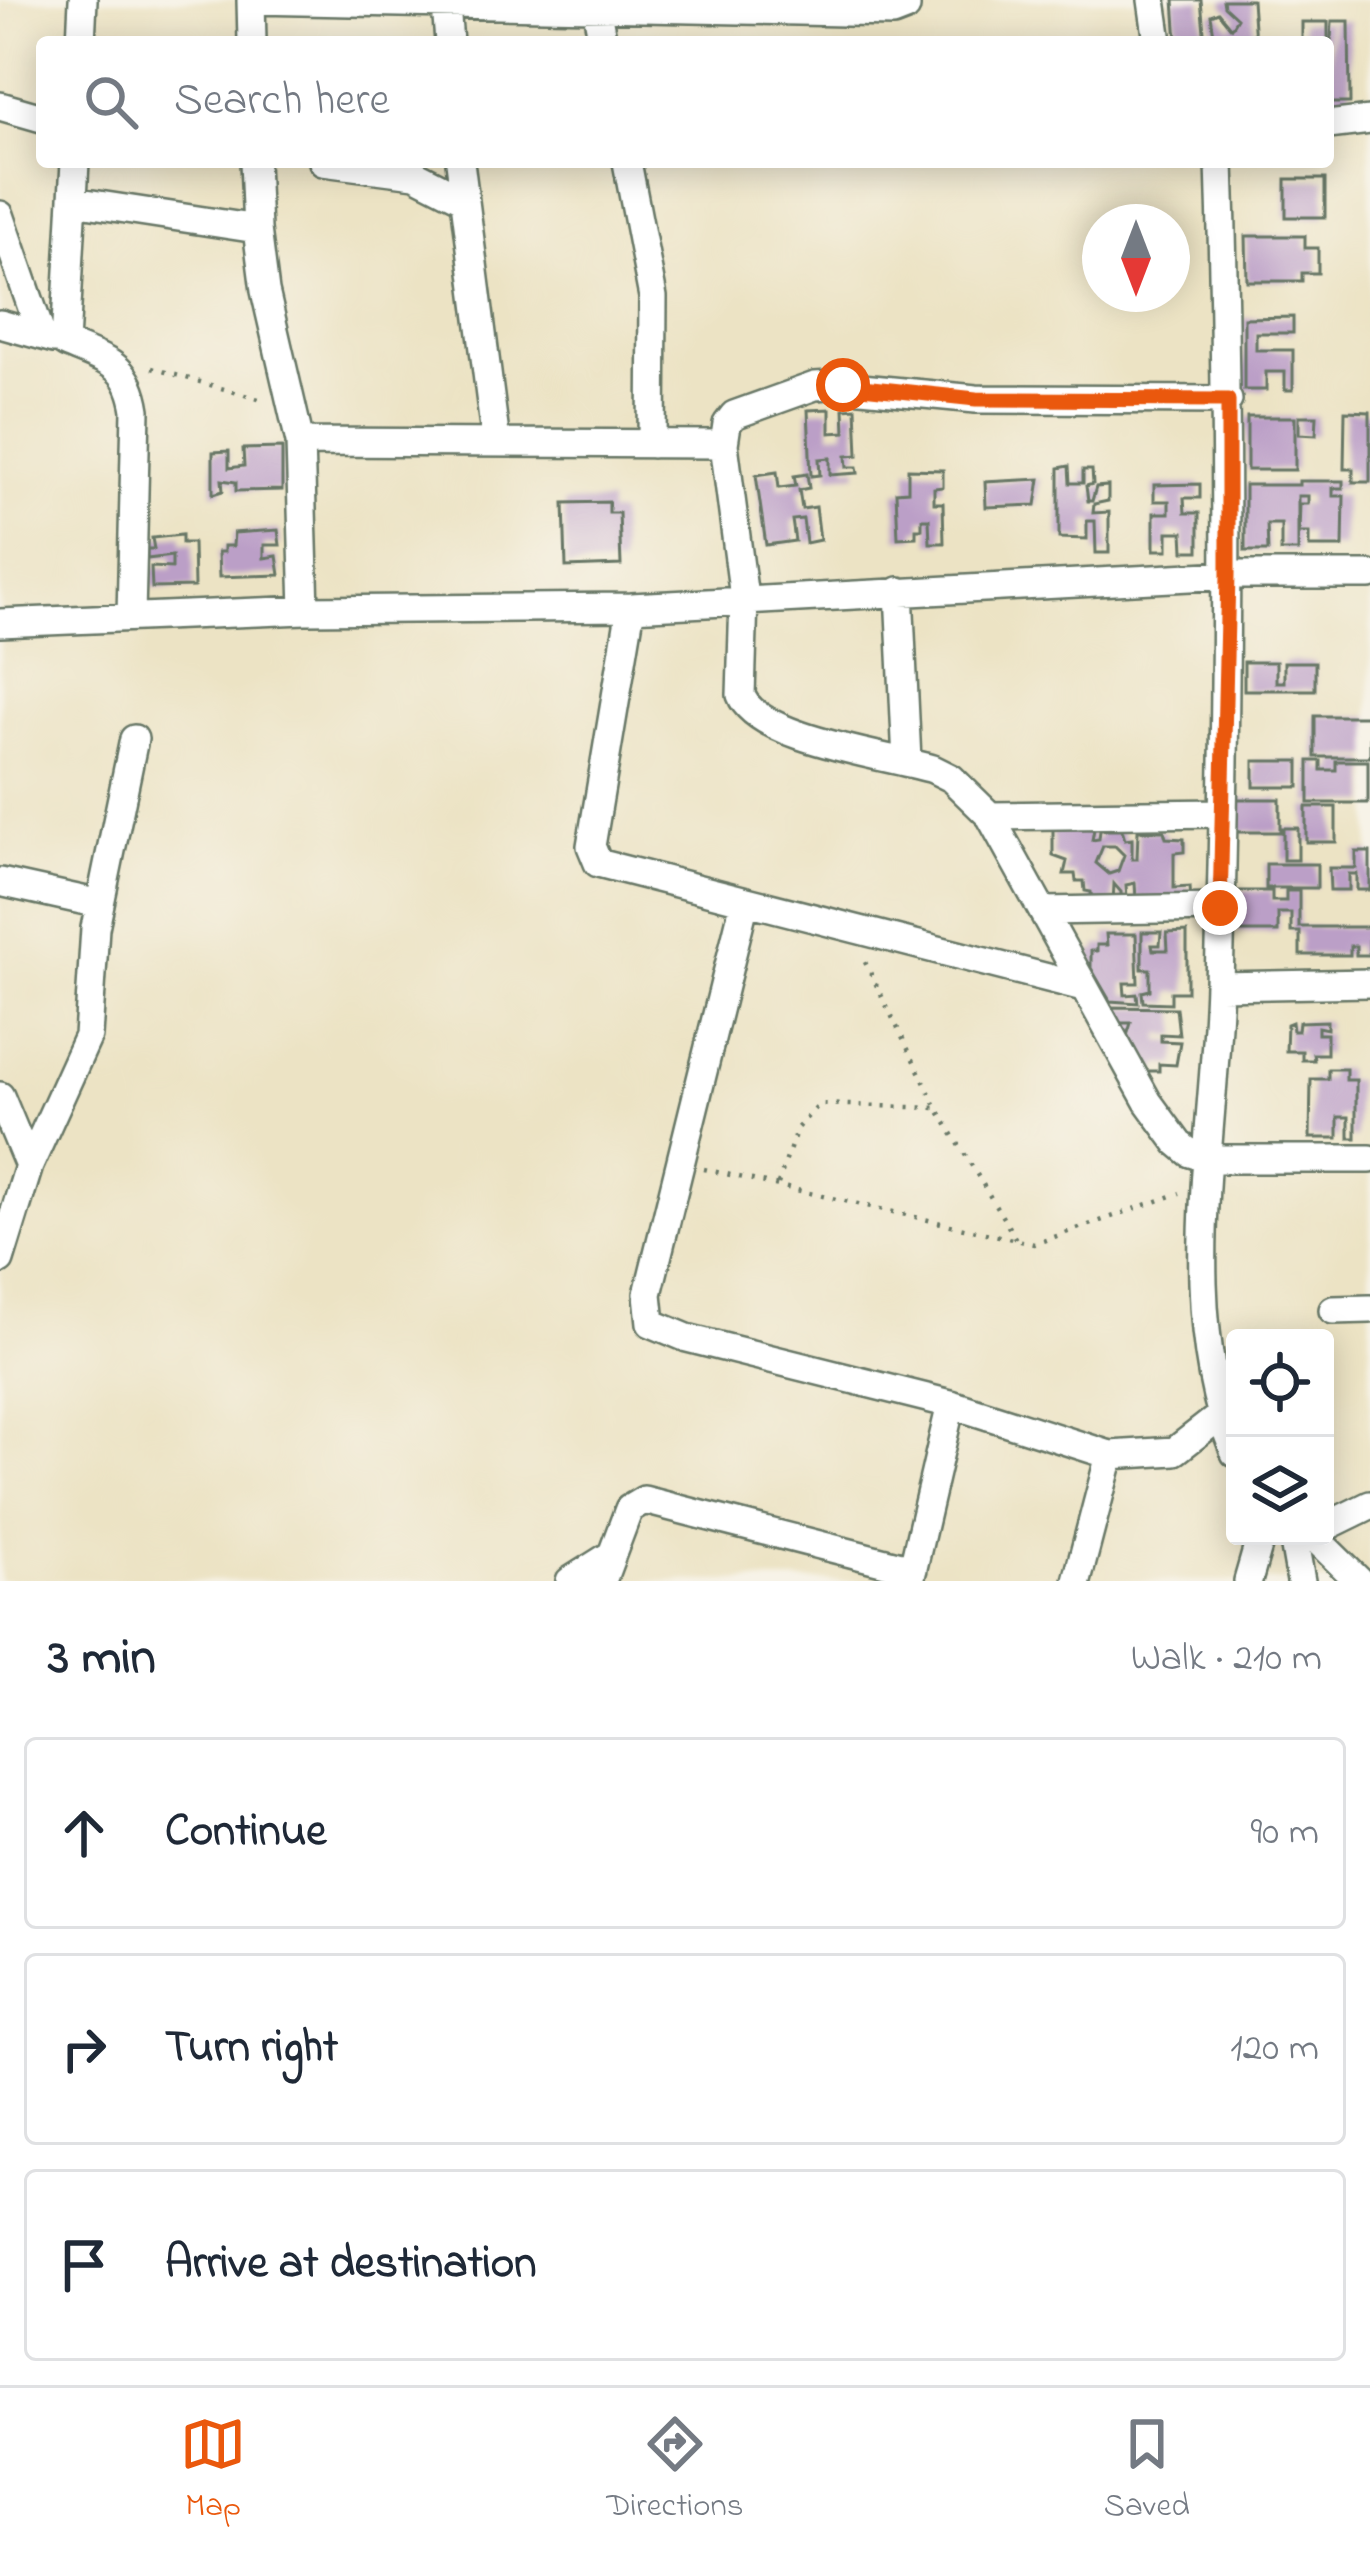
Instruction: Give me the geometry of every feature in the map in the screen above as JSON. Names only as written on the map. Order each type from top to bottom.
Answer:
[{"type":"street","points":[[82,36],[83,0]]},
{"type":"street","points":[[252,36],[252,0],[893,13],[906,8],[906,0]]},
{"type":"street","points":[[1152,0],[1157,36]]},
{"type":"street","points":[[446,6],[448,36]]},
{"type":"street","points":[[596,7],[602,36]]},
{"type":"street","points":[[0,106],[36,116]]},
{"type":"street","points":[[1334,124],[1370,120]]},
{"type":"street","points":[[53,339],[76,168]]},
{"type":"street","points":[[254,168],[257,229],[300,442],[305,610]]},
{"type":"street","points":[[369,168],[415,174],[464,199]]},
{"type":"street","points":[[461,168],[496,442]]},
{"type":"street","points":[[628,168],[653,297],[652,444]]},
{"type":"street","points":[[1220,168],[1228,575],[1220,986],[1203,1310],[1220,1416],[1229,1437]]},
{"type":"street","points":[[73,201],[257,229]]},
{"type":"street","points":[[0,215],[53,339]]},
{"type":"street","points":[[0,324],[114,364],[132,382],[136,410],[131,616]]},
{"type":"street","points":[[1228,400],[976,399],[843,385],[815,386],[734,415],[727,424],[724,444],[744,598],[741,695],[746,708],[798,734],[907,761],[951,778],[991,816],[1148,1102],[1178,1143],[1208,1171],[1370,1159]]},
{"type":"street","points":[[300,442],[724,444]]},
{"type":"street","points":[[0,623],[305,610],[631,607],[1228,575],[1370,575]]},
{"type":"street","points":[[898,591],[907,761]]},
{"type":"street","points":[[631,607],[591,847],[598,862],[1083,987]]},
{"type":"street","points":[[0,1261],[29,1166],[88,1036],[100,904],[134,739]]},
{"type":"street","points":[[991,816],[1222,813]]},
{"type":"street","points":[[0,882],[100,904]]},
{"type":"street","points":[[745,901],[648,1294],[648,1316],[655,1328],[951,1404],[1110,1455],[1175,1451],[1220,1416]]},
{"type":"street","points":[[1043,911],[1220,908]]},
{"type":"street","points":[[1220,986],[1370,982]]},
{"type":"street","points":[[0,1096],[29,1166]]},
{"type":"street","points":[[1333,1310],[1370,1310]]},
{"type":"street","points":[[570,1581],[605,1569],[629,1509],[644,1500],[912,1575],[951,1404]]},
{"type":"street","points":[[1077,1581],[1110,1455]]},
{"type":"street","points":[[1334,1523],[1370,1505]]},
{"type":"street","points":[[1248,1581],[1271,1545]]},
{"type":"street","points":[[1281,1545],[1301,1581]]},
{"type":"street","points":[[1322,1545],[1359,1581]]},
{"type":"path","points":[[133,363],[290,409]]},
{"type":"path","points":[[848,927],[937,1108],[1017,1241]]},
{"type":"path","points":[[777,1187],[797,1128],[820,1104],[937,1108]]},
{"type":"path","points":[[679,1162],[1017,1241],[1049,1241],[1208,1171]]},
{"type":"building","points":[[1174,0],[1201,0],[1204,36],[1177,36]]},
{"type":"building","points":[[1223,0],[1252,0],[1255,36],[1214,36],[1211,15],[1218,12],[1231,28],[1237,18]]},
{"type":"building","points":[[1332,21],[1349,21],[1350,103],[1334,103]]},
{"type":"building","points":[[1302,22],[1328,22],[1328,36],[1302,36]]},
{"type":"building","points":[[1286,179],[1325,179],[1325,217],[1286,217]]},
{"type":"building","points":[[1246,236],[1305,236],[1305,248],[1318,248],[1318,273],[1302,273],[1302,281],[1247,281]]},
{"type":"building","points":[[1293,317],[1293,333],[1256,333],[1256,350],[1293,350],[1293,390],[1285,390],[1285,372],[1266,372],[1266,390],[1244,390],[1244,318]]},
{"type":"building","points":[[856,408],[858,455],[846,456],[847,467],[857,467],[858,473],[830,475],[830,458],[819,459],[820,475],[811,476],[808,410],[830,409],[830,433],[845,432],[844,409]]},
{"type":"building","points":[[1345,411],[1370,412],[1370,482],[1353,482],[1353,469],[1344,469]]},
{"type":"building","points":[[1299,416],[1317,416],[1316,435],[1299,434]]},
{"type":"building","points":[[1247,417],[1295,417],[1295,470],[1247,470]]},
{"type":"building","points":[[282,448],[282,490],[236,491],[236,482],[222,480],[223,491],[213,494],[213,452],[229,451],[229,468],[244,466],[243,449]]},
{"type":"building","points":[[1069,466],[1070,483],[1083,483],[1083,470],[1092,470],[1093,484],[1086,486],[1088,501],[1096,487],[1108,486],[1108,501],[1094,504],[1093,513],[1109,512],[1109,553],[1096,553],[1095,521],[1087,521],[1087,539],[1059,538],[1059,468]]},
{"type":"building","points":[[908,469],[943,470],[943,487],[934,488],[934,503],[943,503],[944,543],[930,543],[929,519],[922,519],[916,537],[898,538],[896,492],[908,491]]},
{"type":"building","points":[[777,472],[779,488],[796,486],[794,476],[807,474],[809,488],[799,490],[802,509],[816,507],[820,540],[806,543],[803,519],[792,520],[795,541],[766,545],[756,475]]},
{"type":"building","points":[[1040,479],[1036,505],[986,507],[985,482]]},
{"type":"building","points":[[1299,481],[1343,481],[1343,488],[1333,488],[1333,496],[1344,496],[1343,547],[1309,547],[1309,533],[1299,533],[1300,504],[1308,504],[1308,496],[1298,496],[1298,551],[1281,551],[1281,524],[1267,524],[1268,551],[1245,551],[1245,485],[1299,485]]},
{"type":"building","points":[[1200,484],[1200,498],[1184,498],[1185,513],[1199,513],[1199,551],[1184,551],[1183,532],[1168,532],[1168,550],[1154,550],[1154,513],[1169,513],[1169,501],[1154,501],[1154,485]]},
{"type":"building","points":[[609,502],[609,513],[619,513],[621,565],[566,567],[564,503]]},
{"type":"building","points":[[278,530],[280,545],[264,545],[264,558],[277,556],[280,575],[219,577],[218,552],[233,546],[234,533]]},
{"type":"building","points":[[182,535],[182,543],[193,543],[194,587],[152,588],[151,567],[172,568],[172,556],[147,559],[147,549],[154,549],[152,538]]},
{"type":"building","points":[[1244,662],[1276,662],[1276,682],[1284,682],[1284,662],[1315,662],[1315,690],[1244,690]]},
{"type":"building","points":[[1315,716],[1370,716],[1370,757],[1315,757]]},
{"type":"building","points":[[1254,761],[1299,761],[1299,787],[1254,787]]},
{"type":"building","points":[[1309,761],[1321,761],[1321,770],[1336,770],[1336,761],[1368,761],[1368,803],[1309,803]]},
{"type":"building","points":[[1236,799],[1280,799],[1280,832],[1236,832]]},
{"type":"building","points":[[1306,807],[1336,807],[1336,842],[1306,842]]},
{"type":"building","points":[[1053,826],[1094,829],[1092,840],[1099,839],[1100,830],[1122,830],[1125,840],[1132,839],[1132,859],[1137,859],[1138,831],[1164,831],[1166,838],[1184,839],[1184,852],[1174,853],[1174,888],[1190,887],[1191,900],[1136,899],[1135,883],[1126,885],[1127,898],[1121,904],[1121,892],[1114,884],[1113,902],[1092,906],[1084,881],[1076,881],[1075,874],[1064,874],[1067,861],[1053,856]],"holes":[[[1103,846],[1115,846],[1124,855],[1118,871],[1109,874],[1096,863]]]},
{"type":"building","points":[[1283,828],[1298,828],[1298,860],[1283,860]]},
{"type":"building","points":[[1356,852],[1370,852],[1370,890],[1357,890],[1357,874],[1349,874],[1349,890],[1330,890],[1329,868],[1356,868]]},
{"type":"building","points":[[1266,864],[1317,864],[1317,888],[1266,888]]},
{"type":"building","points":[[1238,891],[1272,891],[1272,901],[1286,901],[1286,891],[1299,891],[1299,927],[1369,927],[1369,955],[1356,955],[1356,946],[1350,946],[1350,955],[1300,955],[1300,932],[1291,932],[1291,913],[1278,913],[1278,932],[1238,932]]},
{"type":"building","points":[[1142,932],[1161,932],[1160,945],[1152,945],[1153,950],[1168,950],[1167,933],[1187,932],[1187,992],[1171,992],[1171,1003],[1143,1002],[1142,992],[1150,990],[1150,969],[1142,969]]},
{"type":"building","points":[[1106,934],[1136,934],[1138,983],[1124,983],[1125,995],[1137,994],[1138,1003],[1110,1001],[1091,968],[1091,951],[1107,945]]},
{"type":"building","points":[[1106,1007],[1176,1008],[1179,1035],[1161,1034],[1161,1041],[1180,1042],[1176,1065],[1159,1064],[1159,1071],[1144,1071],[1126,1039],[1131,1023],[1118,1023]]},
{"type":"building","points":[[1327,1021],[1327,1029],[1318,1027],[1318,1034],[1327,1034],[1327,1054],[1302,1060],[1302,1051],[1286,1051],[1287,1024],[1292,1022],[1293,1031],[1298,1031],[1299,1022]]},
{"type":"building","points":[[1328,1069],[1346,1069],[1346,1080],[1356,1080],[1356,1138],[1349,1138],[1349,1117],[1338,1117],[1338,1138],[1310,1138],[1311,1079],[1328,1079]]},
{"type":"route","points":[[843,385],[976,399],[1228,400],[1220,908]]}]
